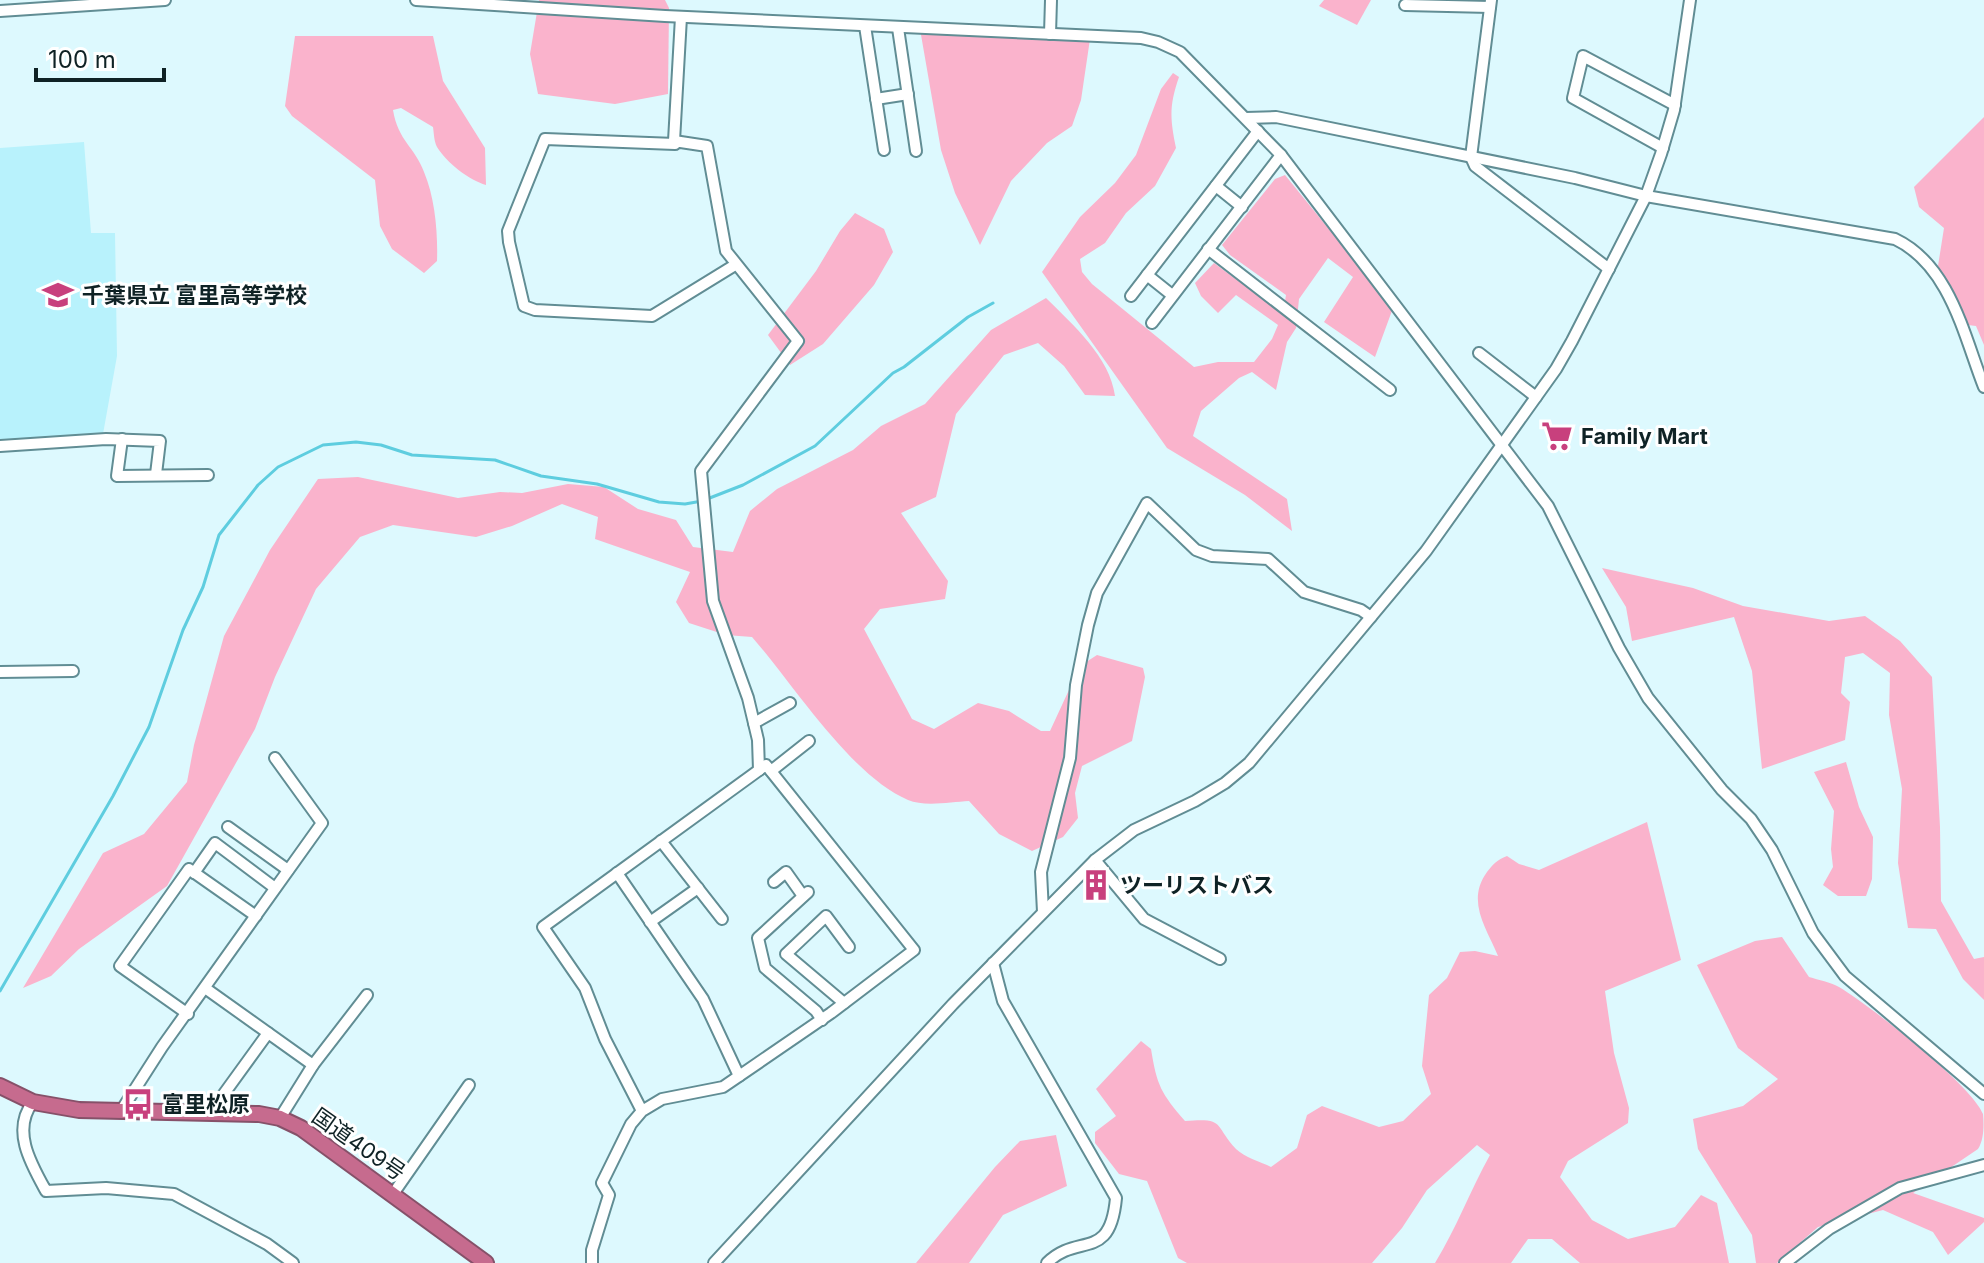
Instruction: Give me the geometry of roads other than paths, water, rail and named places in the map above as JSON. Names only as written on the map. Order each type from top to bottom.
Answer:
[{"type":"highway","name":"国道409号","points":[[0,1086],[33,1102],[79,1110],[259,1114],[280,1118],[301,1128],[486,1263]]},
{"type":"street","points":[[0,11],[24,4],[165,0]]},
{"type":"street","points":[[416,0],[681,17],[1141,38],[1169,46],[1189,59],[1281,155],[1548,506],[1619,648],[1648,698],[1722,790],[1751,819],[1772,850],[1800,909],[1828,954],[1845,976],[1984,1094]]},
{"type":"street","points":[[1050,34],[1051,0]]},
{"type":"street","points":[[714,1263],[993,963],[1095,860],[1134,830],[1195,801],[1238,773],[1261,751],[1426,551],[1536,397],[1572,341],[1646,196],[1675,105],[1690,0]]},
{"type":"street","points":[[1405,5],[1490,4],[1471,157],[1475,166],[1609,269]]},
{"type":"street","points":[[681,17],[675,144],[545,139],[508,231],[509,242],[524,306],[535,310],[652,316],[735,265]]},
{"type":"street","points":[[865,26],[884,150]]},
{"type":"street","points":[[898,28],[916,151]]},
{"type":"street","points":[[1663,148],[1573,98],[1583,56],[1675,105]]},
{"type":"street","points":[[876,99],[908,94]]},
{"type":"street","points":[[1246,118],[1276,117],[1575,178],[1646,196],[1887,237],[1904,244],[1931,269],[1948,293],[1984,387]]},
{"type":"street","points":[[1131,296],[1258,131]]},
{"type":"street","points":[[674,141],[707,146],[726,251],[798,341],[701,471],[713,601],[735,656],[754,723],[759,770]]},
{"type":"street","points":[[1152,323],[1281,155]]},
{"type":"street","points":[[1216,186],[1242,207]]},
{"type":"street","points":[[1208,249],[1390,390]]},
{"type":"street","points":[[1147,275],[1172,295]]},
{"type":"street","points":[[1479,353],[1536,397]]},
{"type":"street","points":[[122,439],[117,476],[208,475]]},
{"type":"street","points":[[0,446],[122,439],[160,441],[156,474]]},
{"type":"street","points":[[1043,912],[1041,872],[1070,758],[1076,685],[1088,625],[1097,593],[1147,503],[1196,550],[1212,556],[1268,559],[1304,592],[1361,610],[1371,617]]},
{"type":"street","points":[[0,672],[73,671]]},
{"type":"street","points":[[754,723],[790,703]]},
{"type":"street","points":[[771,771],[809,741]]},
{"type":"street","points":[[121,1111],[162,1047],[322,823],[275,758]]},
{"type":"street","points":[[592,1263],[592,1250],[609,1195],[602,1183],[631,1124],[642,1111],[662,1099],[723,1087],[822,1020],[914,950],[766,765],[543,927],[585,988],[605,1039],[642,1111]]},
{"type":"street","points":[[228,827],[288,870]]},
{"type":"street","points":[[661,841],[722,919]]},
{"type":"street","points":[[194,873],[215,843],[275,888]]},
{"type":"street","points":[[1095,860],[1144,919],[1220,959]]},
{"type":"street","points":[[188,1014],[120,966],[189,869],[256,916]]},
{"type":"street","points":[[774,882],[786,872],[805,894],[758,938],[765,968],[816,1011],[822,1020]]},
{"type":"street","points":[[617,873],[703,999],[739,1076]]},
{"type":"street","points":[[650,922],[698,888]]},
{"type":"street","points":[[844,1003],[786,954],[826,916],[849,947]]},
{"type":"street","points":[[993,963],[1003,1001],[1116,1198],[1114,1221],[1105,1237],[1080,1249],[1056,1255],[1047,1263]]},
{"type":"street","points":[[205,988],[313,1065]]},
{"type":"street","points":[[280,1118],[313,1065],[367,995]]},
{"type":"street","points":[[210,1113],[268,1033]]},
{"type":"street","points":[[393,1194],[469,1085]]},
{"type":"street","points":[[33,1102],[26,1115],[26,1155],[46,1191],[106,1188],[174,1194],[267,1244],[293,1263]]},
{"type":"street","points":[[1785,1263],[1829,1229],[1900,1188],[1984,1165]]},
{"type":"waterway","points":[[0,991],[113,796],[149,727],[183,630],[203,587],[219,535],[258,485],[278,467],[323,445],[356,442],[381,445],[412,455],[495,460],[541,476],[597,484],[659,502],[685,504],[702,501],[743,485],[815,446],[893,373],[968,317],[993,303]]},
{"type":"place","name":"千葉県立 富里高等学校","points":[[58,295]]},
{"type":"place","name":"Family Mart","points":[[1557,436]]},
{"type":"place","name":"ツーリストバス","points":[[1096,885]]},
{"type":"place","name":"富里松原","points":[[138,1104]]}]
